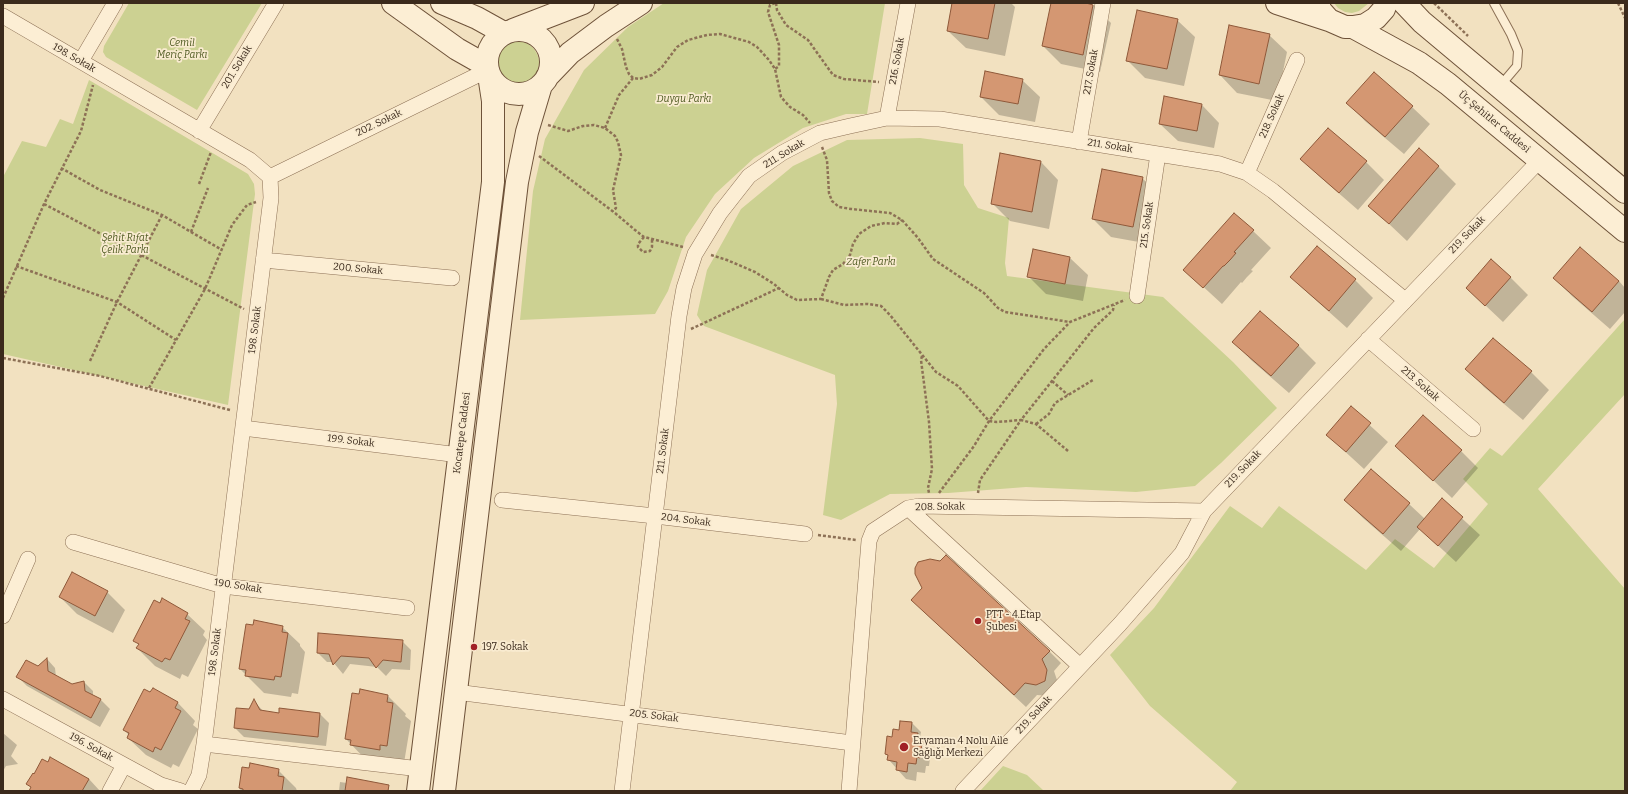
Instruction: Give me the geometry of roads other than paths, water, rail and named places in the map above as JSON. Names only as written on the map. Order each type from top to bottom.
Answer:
[{"type":"main road","points":[[393,3],[457,50],[488,70],[499,87],[513,93],[523,94],[533,91],[570,53],[606,26],[641,3]]},
{"type":"main road","points":[[442,3],[509,32],[524,30],[533,33],[542,39],[551,57],[550,67],[527,132],[516,182],[444,791]]},
{"type":"main road","points":[[488,70],[487,56],[490,47],[496,39],[509,32],[583,3]]},
{"type":"main road","points":[[1277,3],[1323,11]]},
{"type":"main road","points":[[1353,27],[1365,25],[1376,18],[1384,9],[1386,3]]},
{"type":"main road","points":[[1404,3],[1422,22],[1625,192]]},
{"type":"main road","name":"Üç Şehitler Caddesi","points":[[1323,11],[1345,27],[1353,27],[1419,63],[1448,84],[1625,231]]},
{"type":"main road","name":"Kocatepe Caddesi","points":[[418,791],[493,182],[494,120],[488,70]]},
{"type":"street","points":[[81,62],[115,3]]},
{"type":"street","name":"201. Sokak","points":[[199,131],[276,3]]},
{"type":"street","name":"216. Sokak","points":[[887,118],[908,3]]},
{"type":"street","name":"217. Sokak","points":[[1079,142],[1103,3]]},
{"type":"street","name":"198. Sokak","points":[[3,16],[250,160],[270,177],[271,198],[264,260],[204,744],[199,775],[191,791]]},
{"type":"street","name":"218. Sokak","points":[[1247,173],[1297,60]]},
{"type":"street","name":"202. Sokak","points":[[270,177],[488,70]]},
{"type":"street","name":"211. Sokak","points":[[622,791],[678,326],[684,288],[697,251],[720,213],[749,176],[782,153],[817,135],[887,118],[940,119],[1220,164],[1247,173],[1273,191],[1406,300]]},
{"type":"street","name":"215. Sokak","points":[[1137,296],[1158,154]]},
{"type":"street","name":"219. Sokak","points":[[963,791],[1120,624],[1182,553],[1204,510],[1540,160]]},
{"type":"street","name":"200. Sokak","points":[[264,260],[452,278]]},
{"type":"street","name":"213. Sokak","points":[[1368,338],[1473,429]]},
{"type":"street","name":"199. Sokak","points":[[244,421],[459,455]]},
{"type":"street","name":"204. Sokak","points":[[502,500],[805,534]]},
{"type":"street","name":"208. Sokak","points":[[852,743],[869,541],[873,531],[908,508],[931,504],[1204,510]]},
{"type":"street","points":[[908,508],[1080,666]]},
{"type":"street","name":"190. Sokak","points":[[73,542],[223,586],[407,608]]},
{"type":"street","points":[[3,616],[28,559]]},
{"type":"street","name":"205. Sokak","points":[[456,692],[631,713],[852,743]]},
{"type":"street","name":"196. Sokak","points":[[3,699],[161,785],[181,791]]},
{"type":"street","points":[[849,791],[852,743]]},
{"type":"street","points":[[204,744],[420,769]]},
{"type":"street","points":[[110,791],[124,764]]},
{"type":"lane","points":[[1494,3],[1511,34],[1518,51],[1516,66],[1499,86]]},
{"type":"place","name":"PTT - 4.Etap Şubesi","points":[[978,621]]},
{"type":"place","name":"197. Sokak","points":[[474,647]]},
{"type":"place","name":"Eryaman 4 Nolu Aile Sağlığı Merkezi","points":[[904,747]]},
{"type":"park label","name":"Cemil Meriç Parkı","points":[[182,48]]},
{"type":"park label","name":"Duygu Parkı","points":[[684,99]]},
{"type":"park label","name":"Şehit Rıfat Çelik Parkı","points":[[125,244]]},
{"type":"park label","name":"Zafer Parkı","points":[[871,262]]}]
